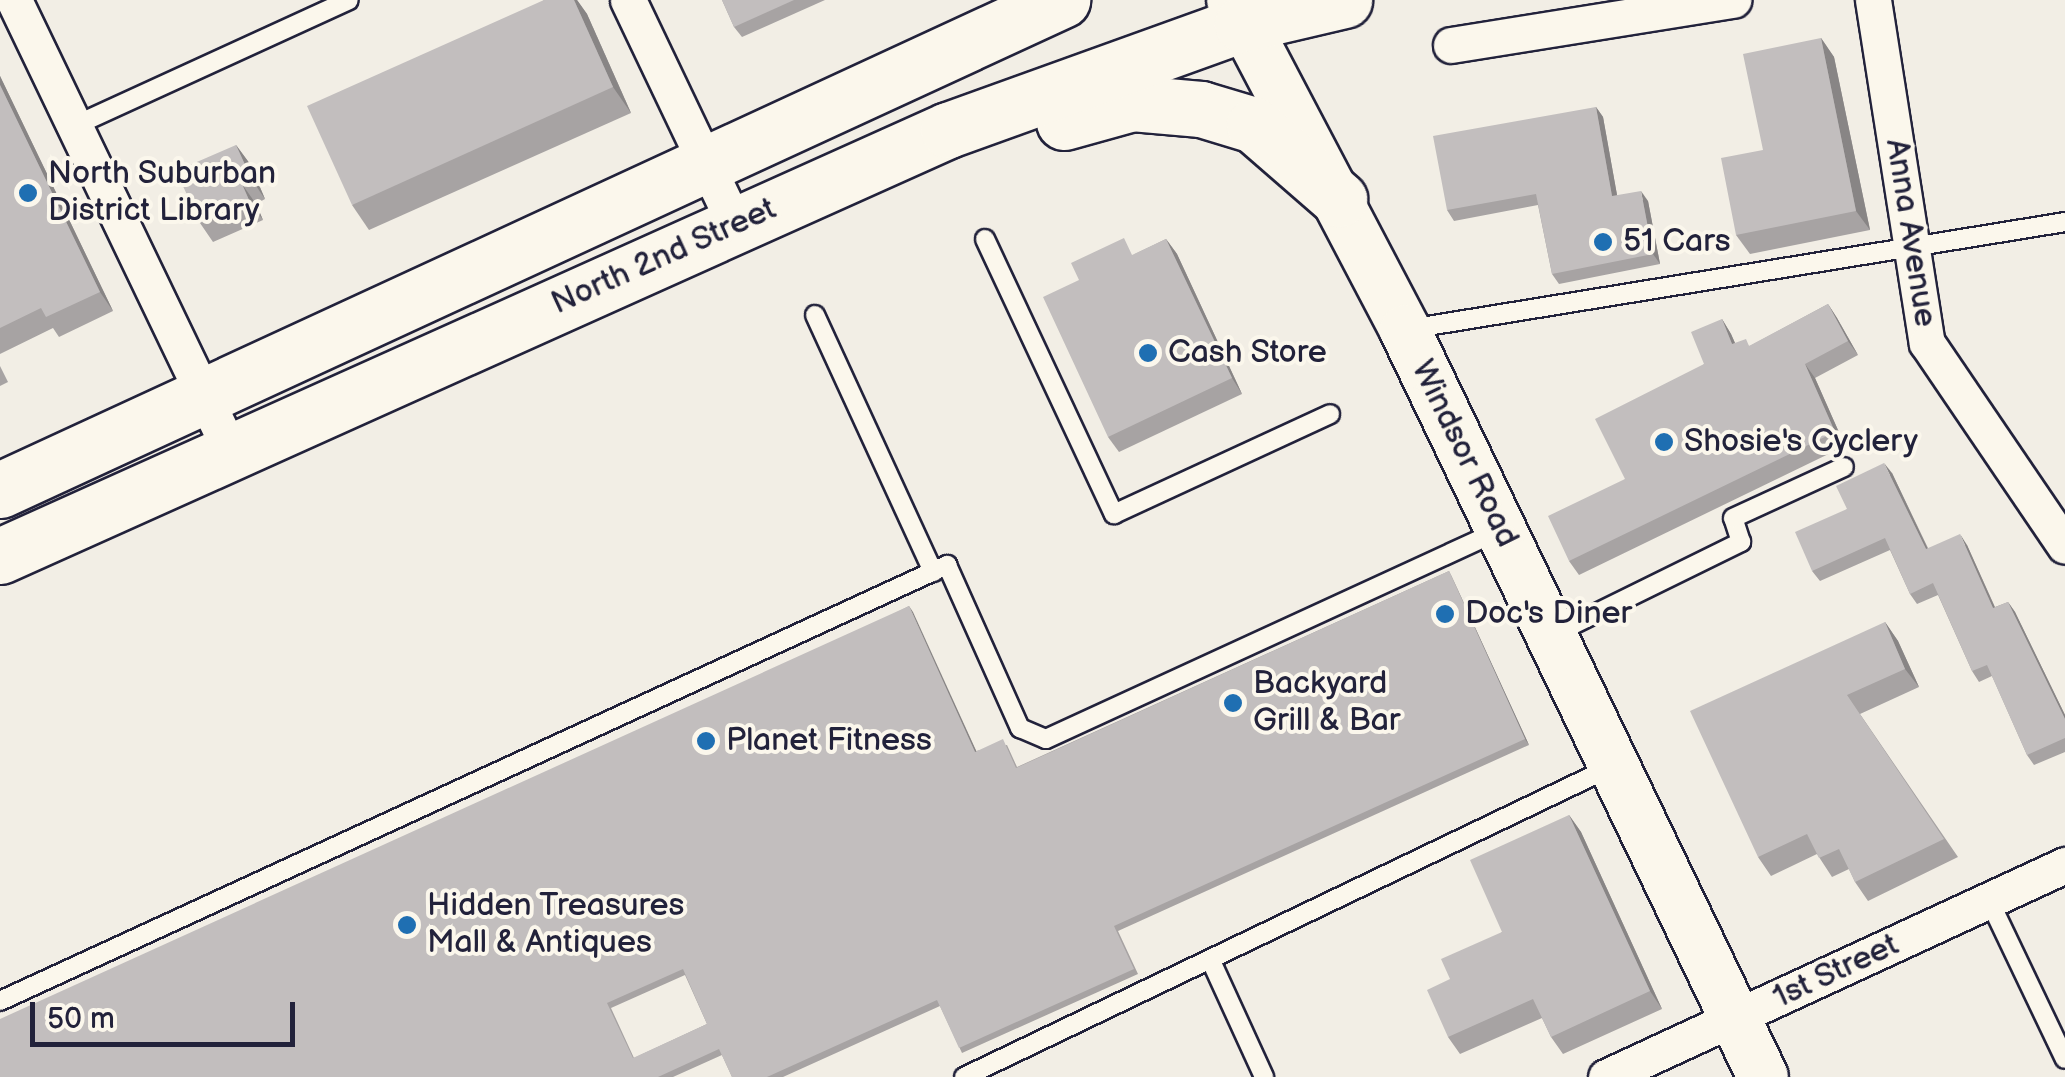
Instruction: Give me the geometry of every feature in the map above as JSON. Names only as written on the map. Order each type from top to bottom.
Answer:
[{"type":"main road","points":[[0,490],[205,398],[704,160],[1062,0]]},
{"type":"main road","name":"North 2nd Street","points":[[0,556],[948,130],[1237,12],[1344,0]]},
{"type":"main road","points":[[948,130],[1034,131],[1132,103],[1169,102],[1254,124],[1339,199]]},
{"type":"street","points":[[14,0],[232,454]]},
{"type":"street","points":[[628,0],[735,224]]},
{"type":"street","points":[[1452,46],[1734,0]]},
{"type":"street","name":"Anna Avenue","points":[[1873,0],[1927,343],[2065,546]]},
{"type":"street","name":"Windsor Road","points":[[1237,12],[1339,199],[1404,330],[1763,1077]]},
{"type":"street","name":"1st Street","points":[[1606,1077],[2065,865]]},
{"type":"lane","points":[[74,126],[348,0]]},
{"type":"lane","points":[[1404,330],[1914,251],[2065,222]]},
{"type":"lane","points":[[985,239],[1114,514],[1330,414]]},
{"type":"lane","points":[[815,315],[933,572]]},
{"type":"lane","points":[[1551,635],[1741,542],[1733,518],[1844,466]]},
{"type":"lane","points":[[0,1001],[947,565],[1020,728],[1046,739],[1501,530]]},
{"type":"lane","points":[[964,1077],[1614,766]]},
{"type":"lane","points":[[1990,900],[2065,1059]]},
{"type":"lane","points":[[1211,961],[1264,1077]]},
{"type":"building","points":[[544,0],[574,0],[613,87],[352,205],[307,106]]},
{"type":"building","points":[[722,0],[794,0],[734,27]]},
{"type":"building","points":[[1821,38],[1856,211],[1736,235],[1721,158],[1763,150],[1743,54]]},
{"type":"building","name":"North Suburban District Library","points":[[0,85],[100,292],[46,317],[41,308],[0,328]]},
{"type":"building","points":[[1596,107],[1612,196],[1641,191],[1653,254],[1552,274],[1536,194],[1447,210],[1433,136]]},
{"type":"building","points":[[236,145],[252,180],[242,184],[249,200],[200,223],[176,171]]},
{"type":"building","name":"Cash Store","points":[[1124,238],[1132,255],[1166,239],[1232,378],[1108,437],[1043,297],[1079,280],[1071,263]]},
{"type":"building","points":[[1828,304],[1848,341],[1805,364],[1835,432],[1569,561],[1548,516],[1625,479],[1595,419],[1704,364],[1691,332],[1722,319],[1732,344],[1746,339],[1749,346]]},
{"type":"building","points":[[1884,463],[1926,549],[1960,534],[1993,608],[2008,602],[2065,719],[2065,738],[2027,755],[1987,665],[1972,671],[1933,583],[1910,594],[1885,538],[1812,571],[1795,532],[1847,509],[1836,486]]},
{"type":"building","points":[[1449,571],[1525,739],[1114,926],[1134,969],[959,1048],[937,1000],[767,1077],[732,1077],[719,1049],[658,1077],[0,1077],[0,1019],[909,606],[975,752],[1003,739],[1016,768]],"holes":[[[683,969],[707,1024],[633,1058],[607,1003]]]},
{"type":"building","points":[[1885,622],[1905,669],[1847,695],[1944,839],[1855,882],[1839,849],[1819,858],[1807,834],[1758,857],[1690,711]]},
{"type":"building","points":[[1569,815],[1650,991],[1551,1037],[1533,999],[1448,1037],[1427,990],[1450,979],[1441,959],[1502,932],[1470,860]]},
{"type":"place","name":"North Suburban District Library","points":[[28,193]]},
{"type":"place","name":"51 Cars","points":[[1603,242]]},
{"type":"place","name":"Cash Store","points":[[1148,353]]},
{"type":"place","name":"Shosie's Cyclery","points":[[1664,442]]},
{"type":"place","name":"Doc's Diner","points":[[1445,614]]},
{"type":"place","name":"Backyard Grill & Bar","points":[[1233,703]]},
{"type":"place","name":"Planet Fitness","points":[[706,741]]},
{"type":"place","name":"Hidden Treasures Mall & Antiques","points":[[407,925]]}]
